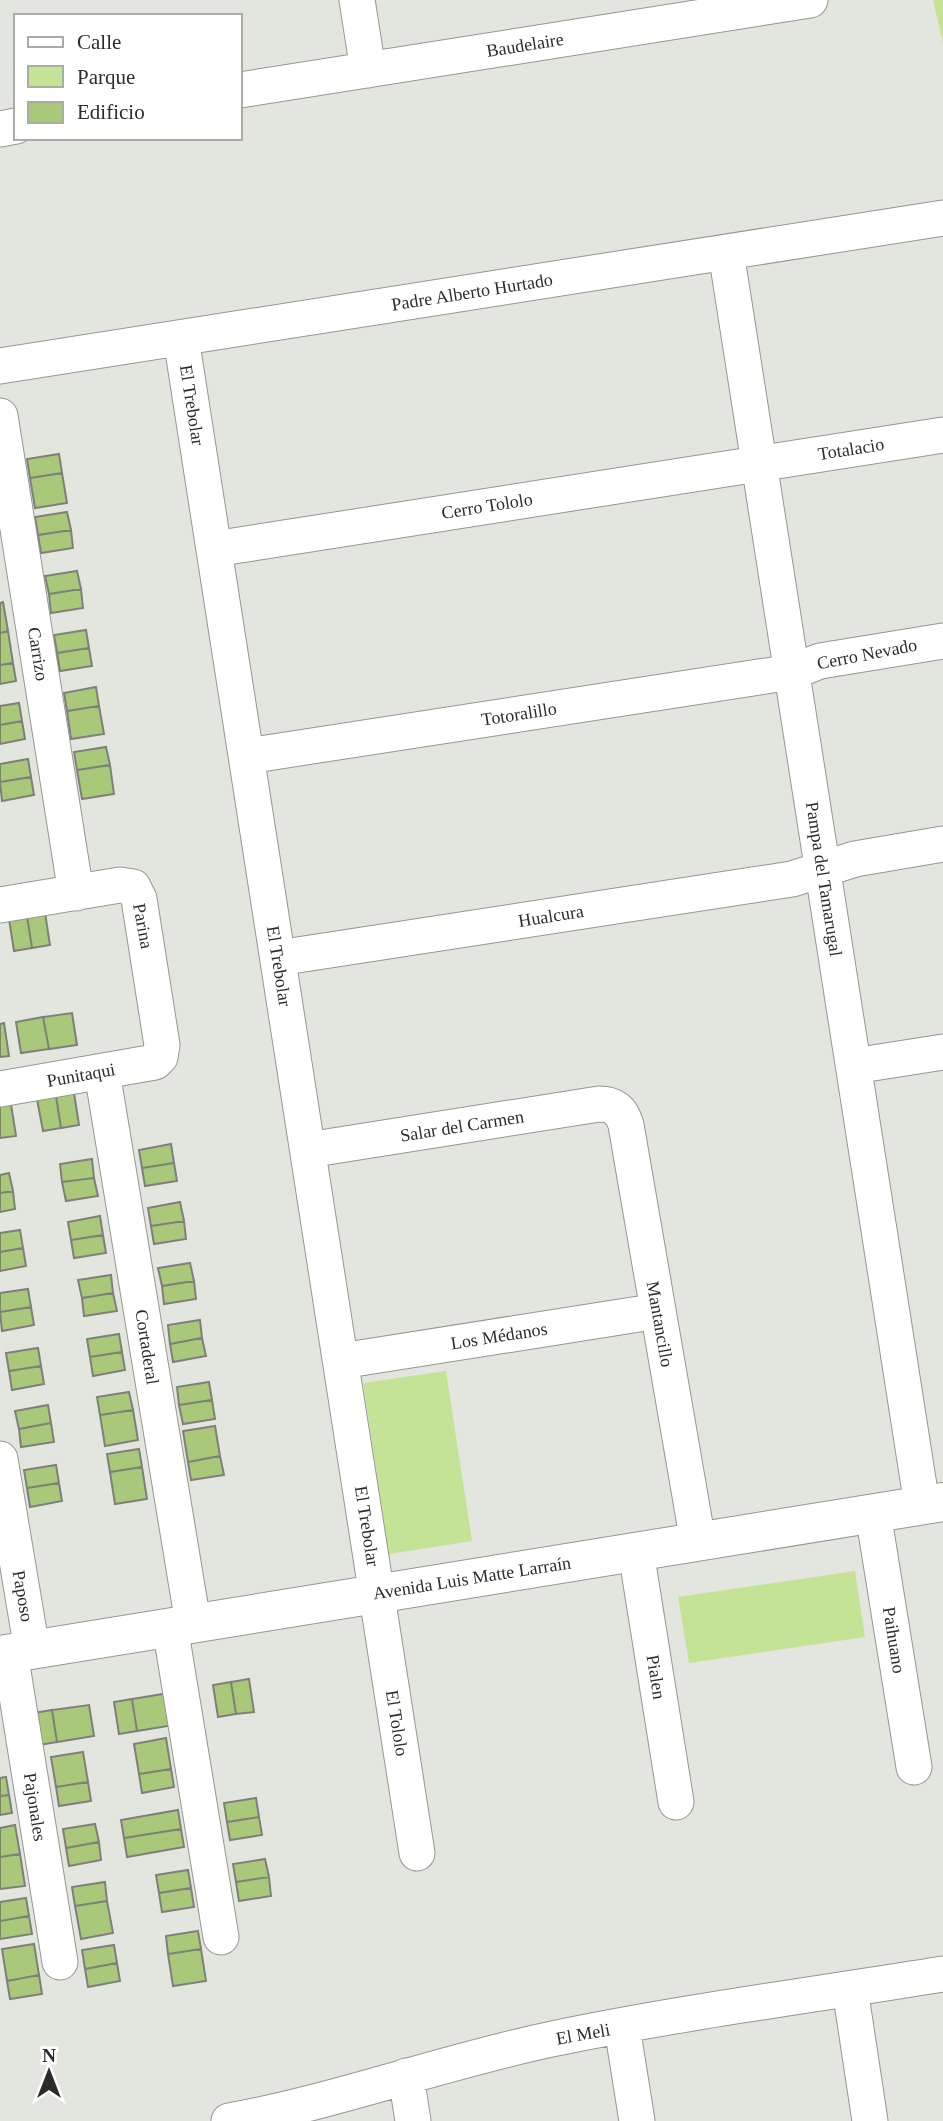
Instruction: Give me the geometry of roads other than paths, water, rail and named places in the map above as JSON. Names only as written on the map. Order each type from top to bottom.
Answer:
[{"type":"street","points":[[357,0],[368,70]]},
{"type":"street","name":"Baudelaire","points":[[242,90],[810,0]]},
{"type":"street","name":"Padre Alberto Hurtado","points":[[0,366],[943,218]]},
{"type":"street","name":"Pampa del Tamarugal","points":[[726,252],[853,1066],[933,1504]]},
{"type":"street","name":"El Trebolar","points":[[181,338],[377,1594]]},
{"type":"street","name":"Carrizo","points":[[0,416],[76,892]]},
{"type":"street","name":"Totalacio","points":[[759,463],[943,435]]},
{"type":"street","name":"Cerro Tololo","points":[[214,549],[759,463]]},
{"type":"street","name":"Cerro Nevado","points":[[792,672],[820,661],[943,641]]},
{"type":"street","name":"Totoralillo","points":[[247,756],[792,672]]},
{"type":"street","name":"Hualcura","points":[[278,958],[792,879],[855,859],[943,844]]},
{"type":"street","name":"Parina","points":[[0,905],[127,885],[137,892],[162,1045],[160,1057]]},
{"type":"street","points":[[853,1066],[943,1052]]},
{"type":"street","name":"Punitaqui","points":[[0,1089],[149,1063],[160,1057]]},
{"type":"street","name":"Cortaderal","points":[[102,1072],[182,1625],[221,1937]]},
{"type":"street","name":"Salar del Carmen","points":[[308,1150],[599,1104],[616,1108]]},
{"type":"street","name":"Mantancillo","points":[[616,1108],[626,1125],[698,1542]]},
{"type":"street","name":"Los Médanos","points":[[341,1362],[658,1311]]},
{"type":"street","name":"Paposo","points":[[0,1459],[14,1652]]},
{"type":"street","name":"Avenida Luis Matte Larraín","points":[[14,1652],[933,1504]]},
{"type":"street","name":"Paihuano","points":[[873,1514],[914,1767]]},
{"type":"street","name":"Pialen","points":[[636,1552],[676,1802]]},
{"type":"street","name":"El Tololo","points":[[377,1594],[416,1853]]},
{"type":"street","name":"Pajonales","points":[[14,1652],[60,1962]]},
{"type":"street","name":"El Meli","points":[[229,2121],[314,2103],[493,2053],[622,2027],[943,1974]]},
{"type":"street","points":[[850,1989],[870,2121]]},
{"type":"street","points":[[622,2027],[637,2121]]},
{"type":"street","points":[[406,2076],[413,2121]]}]
